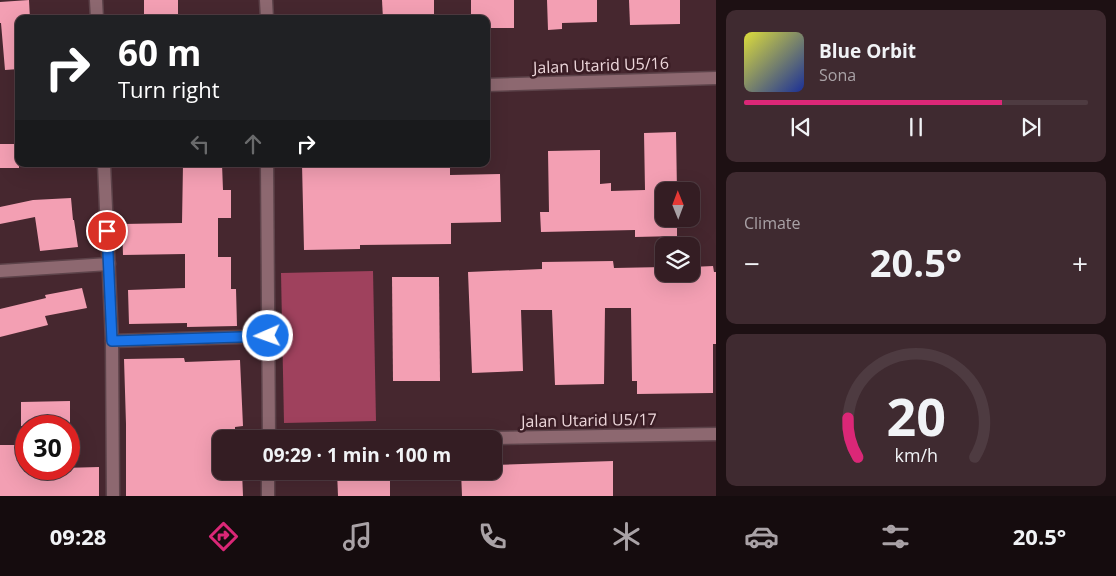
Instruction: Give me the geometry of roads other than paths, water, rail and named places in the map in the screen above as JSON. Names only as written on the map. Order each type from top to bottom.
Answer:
[{"type":"street","points":[[96,0],[97,15]]},
{"type":"street","points":[[266,0],[266,15]]},
{"type":"street","name":"Jalan Utarid U5/16","points":[[490,84],[716,78]]},
{"type":"street","points":[[104,167],[112,341],[113,496]]},
{"type":"street","points":[[267,167],[268,430]]},
{"type":"street","points":[[0,271],[109,264]]},
{"type":"street","points":[[112,341],[268,336]]},
{"type":"street","name":"Jalan Utarid U5/17","points":[[502,438],[716,434]]},
{"type":"street","points":[[268,480],[268,496]]}]
